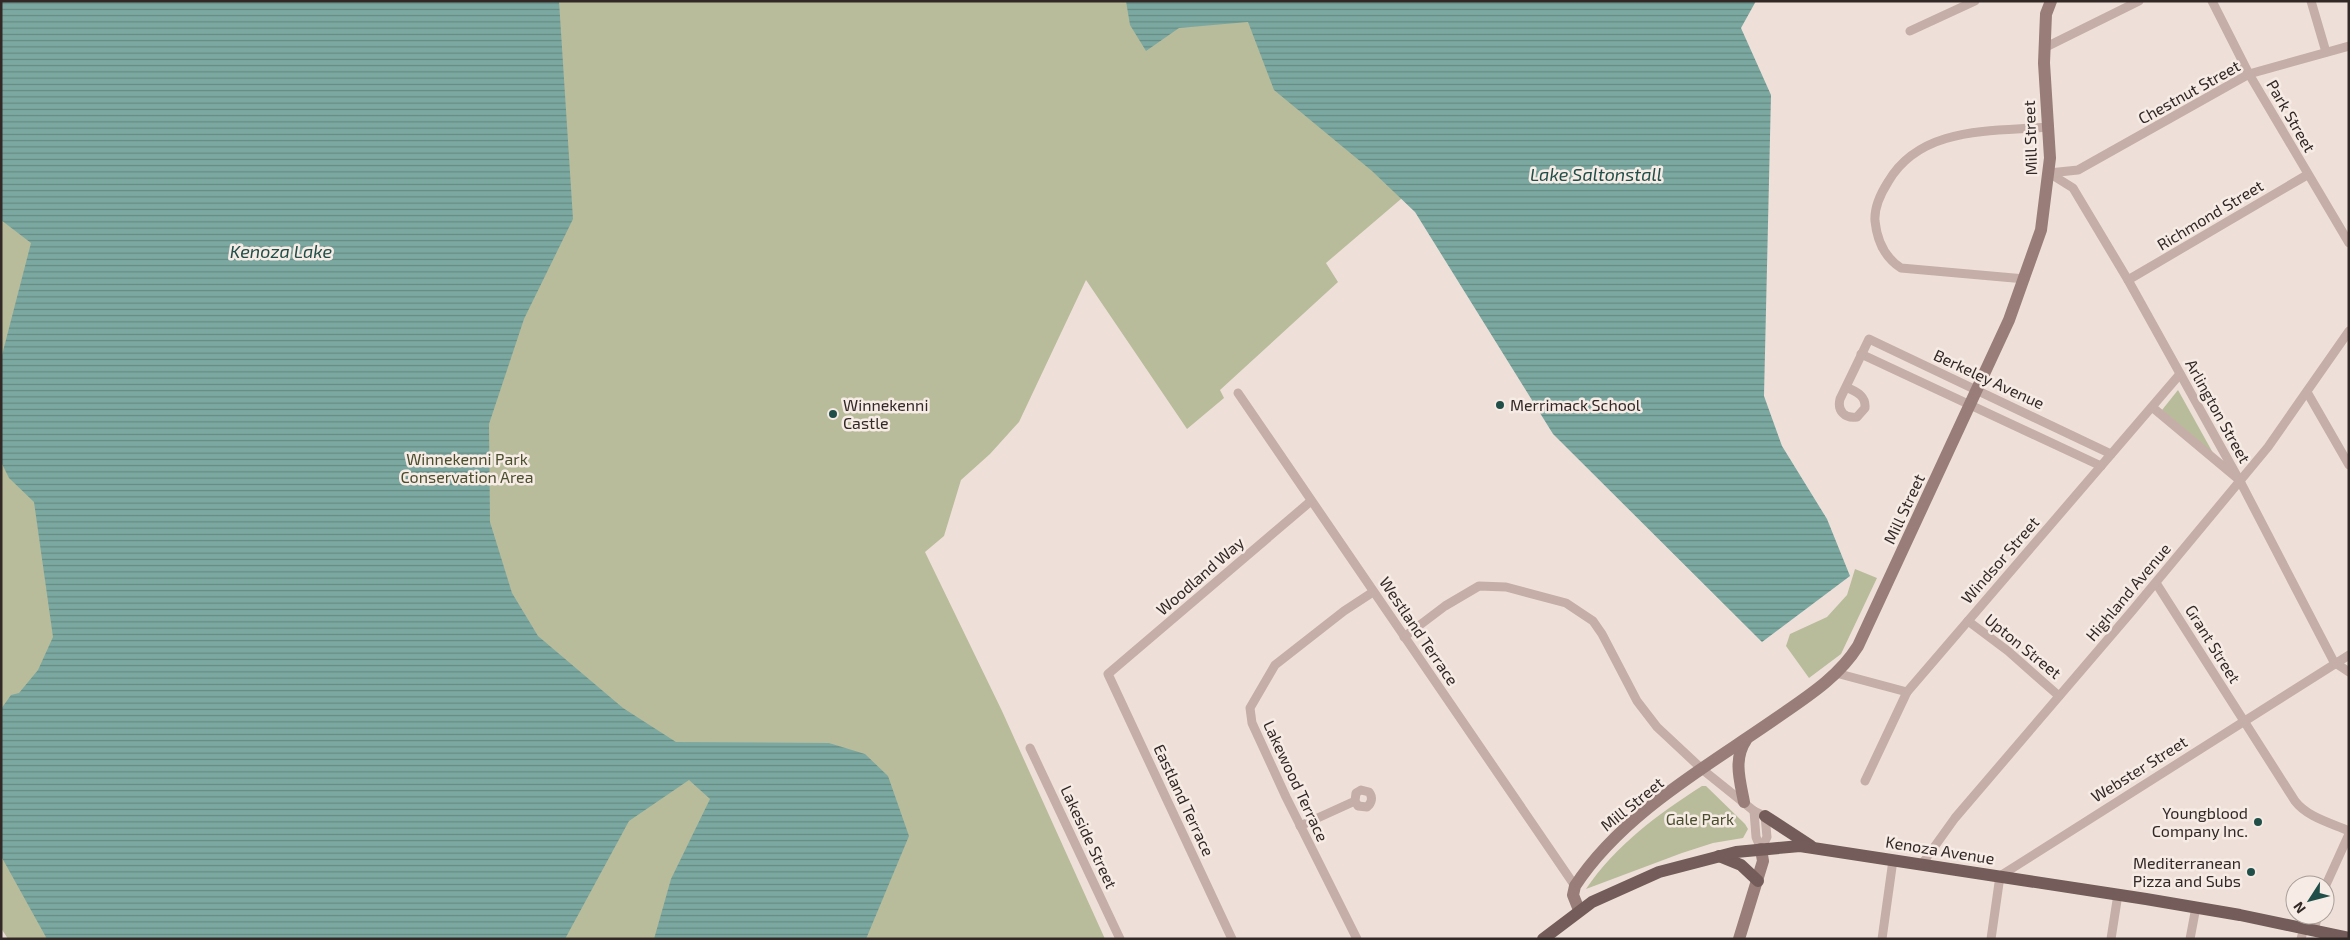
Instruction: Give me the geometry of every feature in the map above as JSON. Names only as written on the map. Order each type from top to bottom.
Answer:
[{"type":"main road","name":"Mill Street","points":[[1575,886],[1611,840],[1636,819],[1816,690],[1836,673],[1850,659],[1866,630],[2010,320],[2042,230],[2049,173],[2049,127],[2044,80],[2044,48],[2046,14],[2051,1]]},
{"type":"main road","points":[[1746,740],[1740,748],[1738,763],[1754,810],[1813,847]]},
{"type":"main road","name":"Kenoza Avenue","points":[[1543,939],[1579,910],[1598,899],[1660,872],[1719,856],[1762,849],[1800,846],[2196,907],[2306,932],[2349,938]]},
{"type":"main road","points":[[1739,939],[1763,862],[1762,849]]},
{"type":"main road","points":[[1719,856],[1741,865],[1758,881]]},
{"type":"main road","points":[[1575,886],[1573,895],[1579,910]]},
{"type":"street","points":[[1910,31],[1975,1]]},
{"type":"street","points":[[2044,48],[2139,1]]},
{"type":"street","name":"Park Street","points":[[2212,1],[2249,74],[2307,175],[2349,243]]},
{"type":"street","points":[[2311,1],[2326,52]]},
{"type":"street","name":"Chestnut Street","points":[[2049,173],[2078,170],[2249,74],[2349,46]]},
{"type":"street","points":[[2025,279],[1902,268],[1890,261],[1883,250],[1876,233],[1874,215],[1881,193],[1892,174],[1903,162],[1923,147],[1946,137],[1975,132],[2049,127]]},
{"type":"street","name":"Arlington Street","points":[[2049,173],[2072,188],[2128,280],[2240,482],[2334,662],[2349,672]]},
{"type":"street","name":"Richmond Street","points":[[2128,280],[2307,175]]},
{"type":"street","name":"Highland Avenue","points":[[1922,864],[1954,818],[2156,583],[2240,482],[2268,447],[2349,332]]},
{"type":"street","name":"Berkeley Avenue","points":[[1846,386],[1869,339],[2111,454]]},
{"type":"street","name":"Berkeley Avenue","points":[[1862,354],[2101,466]]},
{"type":"street","name":"Windsor Street","points":[[1866,781],[1907,692],[2180,374]]},
{"type":"street","points":[[2307,392],[2349,465]]},
{"type":"street","name":"Westland Terrace","points":[[1238,393],[1575,886]]},
{"type":"street","points":[[2152,407],[2240,482]]},
{"type":"street","name":"Woodland Way","points":[[1108,674],[1311,500]]},
{"type":"street","name":"Grant Street","points":[[2156,583],[2300,807],[2349,832]]},
{"type":"street","points":[[1404,637],[1445,606],[1478,586],[1506,587],[1566,603],[1593,621],[1646,714],[1703,770],[1754,810],[1766,837],[1762,849]]},
{"type":"street","name":"Lakewood Terrace","points":[[1357,939],[1300,826],[1252,724],[1250,708],[1275,665],[1344,611],[1373,592]]},
{"type":"street","name":"Upton Street","points":[[1968,621],[2008,651],[2059,696]]},
{"type":"street","name":"Webster Street","points":[[2000,876],[2334,662],[2349,655]]},
{"type":"street","points":[[1836,673],[1907,692]]},
{"type":"street","name":"Eastland Terrace","points":[[1108,674],[1232,939]]},
{"type":"street","name":"Lakeside Street","points":[[1030,748],[1120,939]]},
{"type":"street","points":[[1300,826],[1355,801]]},
{"type":"street","points":[[2330,875],[2349,832]]},
{"type":"street","points":[[1882,939],[1893,860]]},
{"type":"street","points":[[1991,939],[2000,876]]},
{"type":"street","points":[[2111,939],[2118,894]]},
{"type":"street","points":[[2190,939],[2196,907]]},
{"type":"green space","name":"Winnekenni Park Conservation Area","points":[[1,1],[1134,1],[1182,20],[1255,14],[1408,193],[1326,263],[1338,282],[1220,390],[1224,398],[1187,429],[1086,280],[1019,422],[990,454],[961,480],[944,536],[925,552],[1002,711],[1105,939],[8,939],[1,928]]},
{"type":"green space","points":[[2178,390],[2213,453],[2162,410]]},
{"type":"green space","points":[[1855,569],[1877,578],[1841,654],[1809,678],[1786,646],[1790,634],[1827,617],[1847,595]]},
{"type":"green space","name":"Gale Park","points":[[1702,786],[1706,786],[1745,824],[1748,829],[1743,838],[1713,843],[1682,853],[1586,889],[1624,844],[1654,819]]},
{"type":"water","name":"Kenoza Lake","points":[[1,1],[559,1],[573,219],[524,319],[489,424],[490,522],[512,593],[538,636],[623,708],[676,742],[829,743],[865,754],[888,776],[909,836],[866,939],[654,939],[671,879],[710,799],[689,780],[629,821],[565,939],[47,939],[1,856],[1,709],[11,695],[19,693],[38,670],[53,637],[34,502],[9,478],[1,462],[1,359],[31,243],[1,220]]},
{"type":"water","name":"Lake Saltonstall","points":[[1126,1],[1756,1],[1741,28],[1771,95],[1764,396],[1782,446],[1827,519],[1850,576],[1762,642],[1553,434],[1415,212],[1372,171],[1274,90],[1248,22],[1179,28],[1146,51],[1130,25]]},
{"type":"place","name":"Merrimack School","points":[[1500,405]]},
{"type":"place","name":"Winnekenni Castle","points":[[833,414]]},
{"type":"place","name":"Youngblood Company Inc.","points":[[2258,822]]},
{"type":"place","name":"Mediterranean Pizza and Subs","points":[[2251,872]]}]
